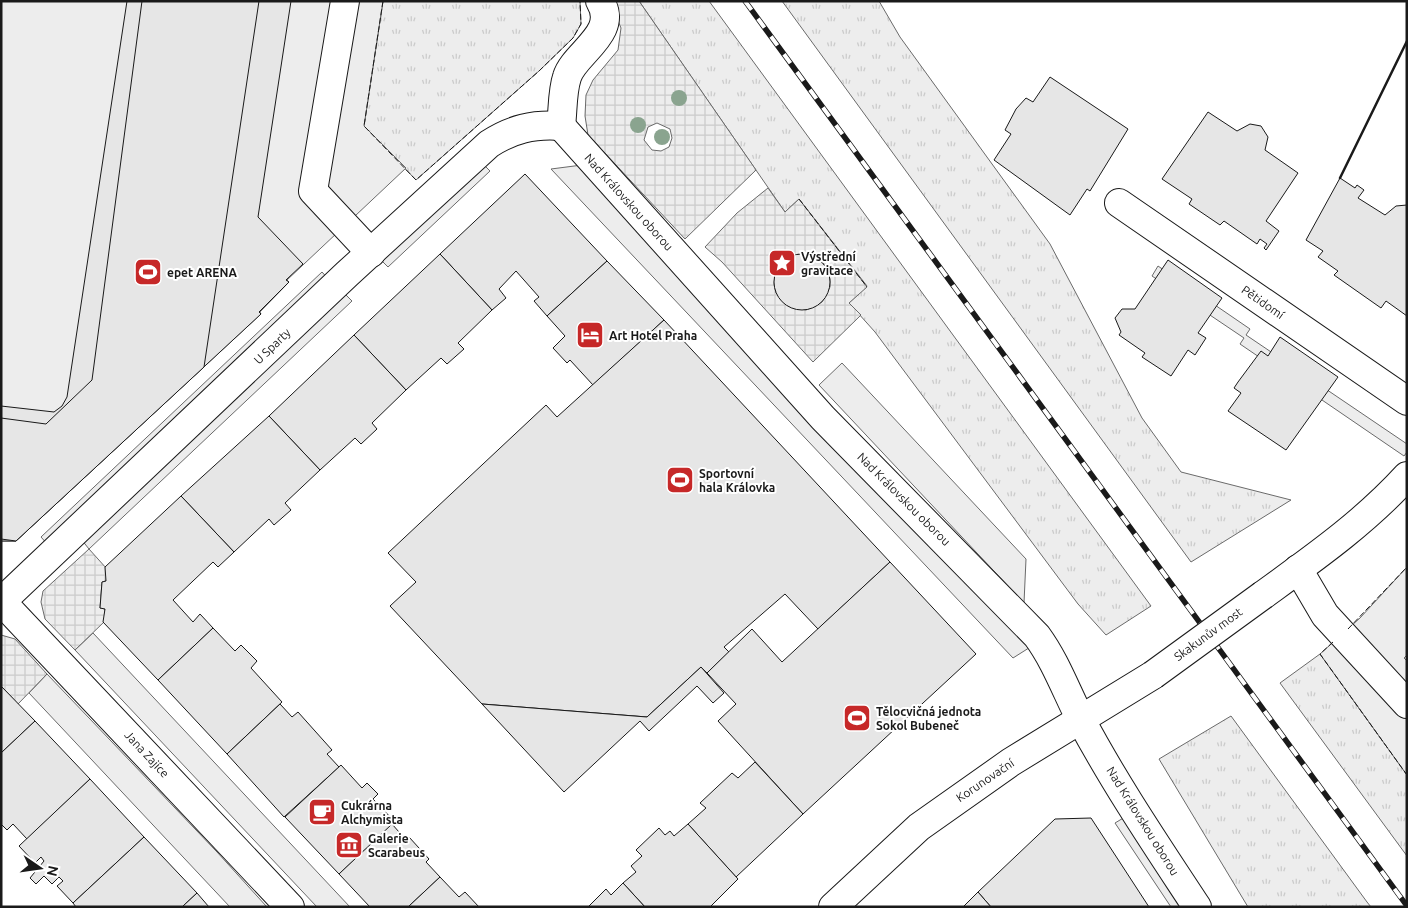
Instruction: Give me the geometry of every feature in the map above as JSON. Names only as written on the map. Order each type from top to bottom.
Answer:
[{"type":"street","points":[[344,1],[313,191],[371,253]]},
{"type":"street","points":[[561,126],[567,75],[597,38],[605,22],[600,1]]},
{"type":"street","name":"U Sparty","points":[[2,602],[488,144],[507,133],[526,127],[561,126]]},
{"type":"street","name":"Nad Královskou oborou","points":[[561,126],[823,418],[1037,636],[1052,655],[1081,720],[1126,797],[1197,907]]},
{"type":"street","name":"Pětidomí","points":[[1119,202],[1407,402]]},
{"type":"street","name":"Skakunův most","points":[[1153,675],[1362,521],[1407,476]]},
{"type":"street","points":[[1298,570],[1325,614],[1407,704]]},
{"type":"street","name":"Jana Zajíce","points":[[2,602],[290,907]]},
{"type":"street","name":"Korunovační","points":[[833,907],[919,827],[1011,762],[1153,675]]},
{"type":"green space","points":[[383,1],[580,1],[581,24],[573,38],[539,71],[416,180],[364,126]]},
{"type":"green space","points":[[639,1],[709,1],[1151,606],[1106,635],[1078,604],[875,332],[849,303],[867,286],[799,199],[785,212]]},
{"type":"green space","points":[[782,1],[879,1],[900,37],[1050,244],[1142,418],[1181,472],[1291,500],[1191,562]]},
{"type":"green space","points":[[1320,654],[1407,775],[1407,856],[1280,683]]},
{"type":"green space","points":[[1231,716],[1371,907],[1248,907],[1159,759]]},
{"type":"shaded area","name":"epet ARENA","points":[[1,1],[383,1],[364,126],[406,168],[287,280],[289,282],[260,312],[261,314],[16,541],[1,541]]},
{"type":"shaded area","points":[[610,1],[639,1],[756,170],[685,239],[588,135],[585,116],[586,95],[593,80],[618,50],[621,28]],"holes":[[[657,123],[670,129],[672,138],[669,147],[661,151],[652,150],[644,140],[648,127]]]},
{"type":"shaded area","points":[[482,163],[490,171],[388,267],[380,259]]},
{"type":"shaded area","points":[[582,165],[1032,646],[1013,658],[551,169]]},
{"type":"shaded area","points":[[768,188],[785,212],[799,199],[867,287],[849,303],[861,315],[813,362],[722,262],[705,247],[737,213]],"holes":[[[793,255],[810,255],[824,264],[830,279],[830,287],[822,302],[806,310],[788,306],[776,293],[774,284],[775,274],[782,263]]]},
{"type":"shaded area","points":[[1158,266],[1250,329],[1246,335],[1407,444],[1407,452],[1404,456],[1240,344],[1244,338],[1152,276]]},
{"type":"shaded area","points":[[322,272],[330,281],[49,546],[41,537]]},
{"type":"shaded area","points":[[343,292],[352,301],[89,549],[81,539]]},
{"type":"shaded area","points":[[842,363],[1026,559],[1024,603],[819,385]]},
{"type":"shaded area","points":[[89,549],[107,569],[106,581],[102,582],[100,608],[105,609],[105,621],[75,650],[45,619],[41,602],[43,591]]},
{"type":"shaded area","points":[[1407,567],[1407,655],[1404,658],[1407,661],[1407,775],[1320,654],[1360,618]]},
{"type":"shaded area","points":[[93,633],[350,907],[317,907],[75,650]]},
{"type":"shaded area","points":[[1,635],[15,639],[47,674],[18,704],[1,686]]},
{"type":"shaded area","points":[[47,674],[267,907],[230,907],[29,693]]},
{"type":"shaded area","points":[[1125,817],[1185,907],[1171,907],[1115,823]]},
{"type":"building","name":"epet ARENA","points":[[127,1],[291,1],[258,217],[303,264],[286,280],[289,282],[259,312],[261,314],[16,541],[1,541],[1,406],[54,412],[62,406],[67,397]]},
{"type":"building","points":[[142,1],[259,1],[204,367],[16,541],[1,539],[1,418],[46,424],[92,380]]},
{"type":"building","points":[[1050,77],[1128,129],[1090,191],[1087,189],[1070,215],[994,160],[1011,134],[1005,130],[1016,109],[1026,98],[1033,102]]},
{"type":"building","points":[[1208,112],[1237,131],[1250,124],[1261,126],[1268,137],[1265,150],[1298,173],[1266,221],[1279,231],[1266,250],[1264,248],[1267,244],[1260,239],[1257,244],[1224,221],[1220,225],[1189,204],[1192,199],[1162,179]]},
{"type":"building","points":[[525,174],[607,261],[547,316],[534,301],[539,297],[516,271],[499,289],[506,298],[492,310],[440,254]]},
{"type":"building","points":[[1340,178],[1355,188],[1357,185],[1364,190],[1358,198],[1385,215],[1396,206],[1407,205],[1407,316],[1386,301],[1381,308],[1334,275],[1338,271],[1318,257],[1323,251],[1306,240]]},
{"type":"building","points":[[440,254],[492,310],[458,343],[464,349],[447,364],[441,358],[406,390],[354,335]]},
{"type":"building","points":[[802,254],[813,256],[822,262],[828,271],[830,282],[828,293],[822,302],[813,308],[802,310],[791,308],[782,302],[776,293],[774,282],[776,271],[782,262],[791,256]]},
{"type":"building","points":[[1168,260],[1222,298],[1198,333],[1206,338],[1195,355],[1188,350],[1171,376],[1142,357],[1145,353],[1119,335],[1121,332],[1115,318],[1122,309],[1135,309]]},
{"type":"building","points":[[607,261],[664,320],[593,385],[570,360],[567,363],[553,348],[565,336],[547,316]]},
{"type":"building","points":[[664,320],[890,562],[818,629],[785,594],[724,647],[729,652],[707,673],[701,667],[647,717],[482,704],[390,606],[416,582],[388,553],[546,405],[557,417]]},
{"type":"building","points":[[354,335],[406,390],[372,423],[377,429],[361,444],[355,438],[320,470],[269,416]]},
{"type":"building","points":[[1280,337],[1338,377],[1286,450],[1228,411],[1241,393],[1234,388],[1238,382],[1261,351],[1268,356]]},
{"type":"building","points":[[269,416],[320,470],[285,503],[291,510],[274,525],[269,519],[234,552],[181,496]]},
{"type":"building","points":[[181,496],[234,552],[218,567],[213,562],[173,600],[193,622],[200,614],[213,628],[158,680],[103,622],[105,609],[100,608],[102,582],[106,581],[105,567]]},
{"type":"building","points":[[890,562],[976,654],[803,814],[718,721],[736,704],[707,673],[752,629],[782,662]]},
{"type":"building","points":[[213,628],[235,651],[241,645],[257,661],[251,668],[282,702],[227,754],[158,680]]},
{"type":"building","points":[[701,667],[724,693],[713,703],[697,686],[649,731],[640,721],[564,792],[482,704],[647,717]]},
{"type":"building","points":[[1,686],[35,721],[1,753]]},
{"type":"building","points":[[280,704],[292,717],[298,712],[332,750],[327,754],[339,767],[284,817],[227,754]]},
{"type":"building","points":[[35,721],[90,779],[27,839],[13,824],[7,830],[1,824],[1,753]]},
{"type":"building","points":[[755,762],[803,814],[736,877],[688,824],[706,808],[700,803],[732,773],[738,778]]},
{"type":"building","points":[[341,765],[362,788],[367,783],[378,794],[373,799],[395,822],[339,874],[285,817]]},
{"type":"building","points":[[90,779],[144,837],[73,903],[57,886],[63,881],[59,877],[52,884],[44,876],[36,884],[30,878],[44,861],[41,857],[35,863],[19,846]]},
{"type":"building","points":[[1091,818],[1149,907],[991,907],[978,892],[1055,819]]},
{"type":"building","points":[[392,824],[406,840],[409,837],[429,859],[426,862],[440,877],[408,907],[370,907],[339,874]]},
{"type":"building","points":[[688,824],[738,879],[710,907],[645,907],[623,883],[636,872],[631,866],[642,856],[636,850],[659,828],[665,835],[670,831],[674,836]]},
{"type":"building","points":[[144,837],[197,893],[182,907],[76,907],[73,903]]},
{"type":"building","points":[[440,877],[459,897],[465,892],[479,907],[408,907]]},
{"type":"building","points":[[623,883],[645,907],[588,907],[606,889],[611,895]]},
{"type":"building","points":[[978,892],[991,907],[963,907]]},
{"type":"building","points":[[197,893],[209,907],[182,907]]},
{"type":"railway","points":[[745,1],[1407,906]]},
{"type":"fence","points":[[383,1],[364,126],[416,180],[539,71],[573,38],[581,24],[580,1]]},
{"type":"fence","points":[[799,199],[867,287]]},
{"type":"fence","points":[[1348,629],[1407,567]]},
{"type":"fence","points":[[1333,642],[1320,654],[1407,775]]},
{"type":"wall","points":[[1340,178],[1407,41]]},
{"type":"place","name":"Výstřední gravitace","points":[[782,263]]},
{"type":"place","name":"epet ARENA","points":[[148,272]]},
{"type":"place","name":"Art Hotel Praha","points":[[590,335]]},
{"type":"place","name":"Sportovní hala Královka","points":[[680,480]]},
{"type":"place","name":"Tělocvičná jednota Sokol Bubeneč","points":[[857,718]]},
{"type":"place","name":"Cukrárna Alchymista","points":[[322,812]]},
{"type":"place","name":"Galerie Scarabeus","points":[[349,845]]}]
